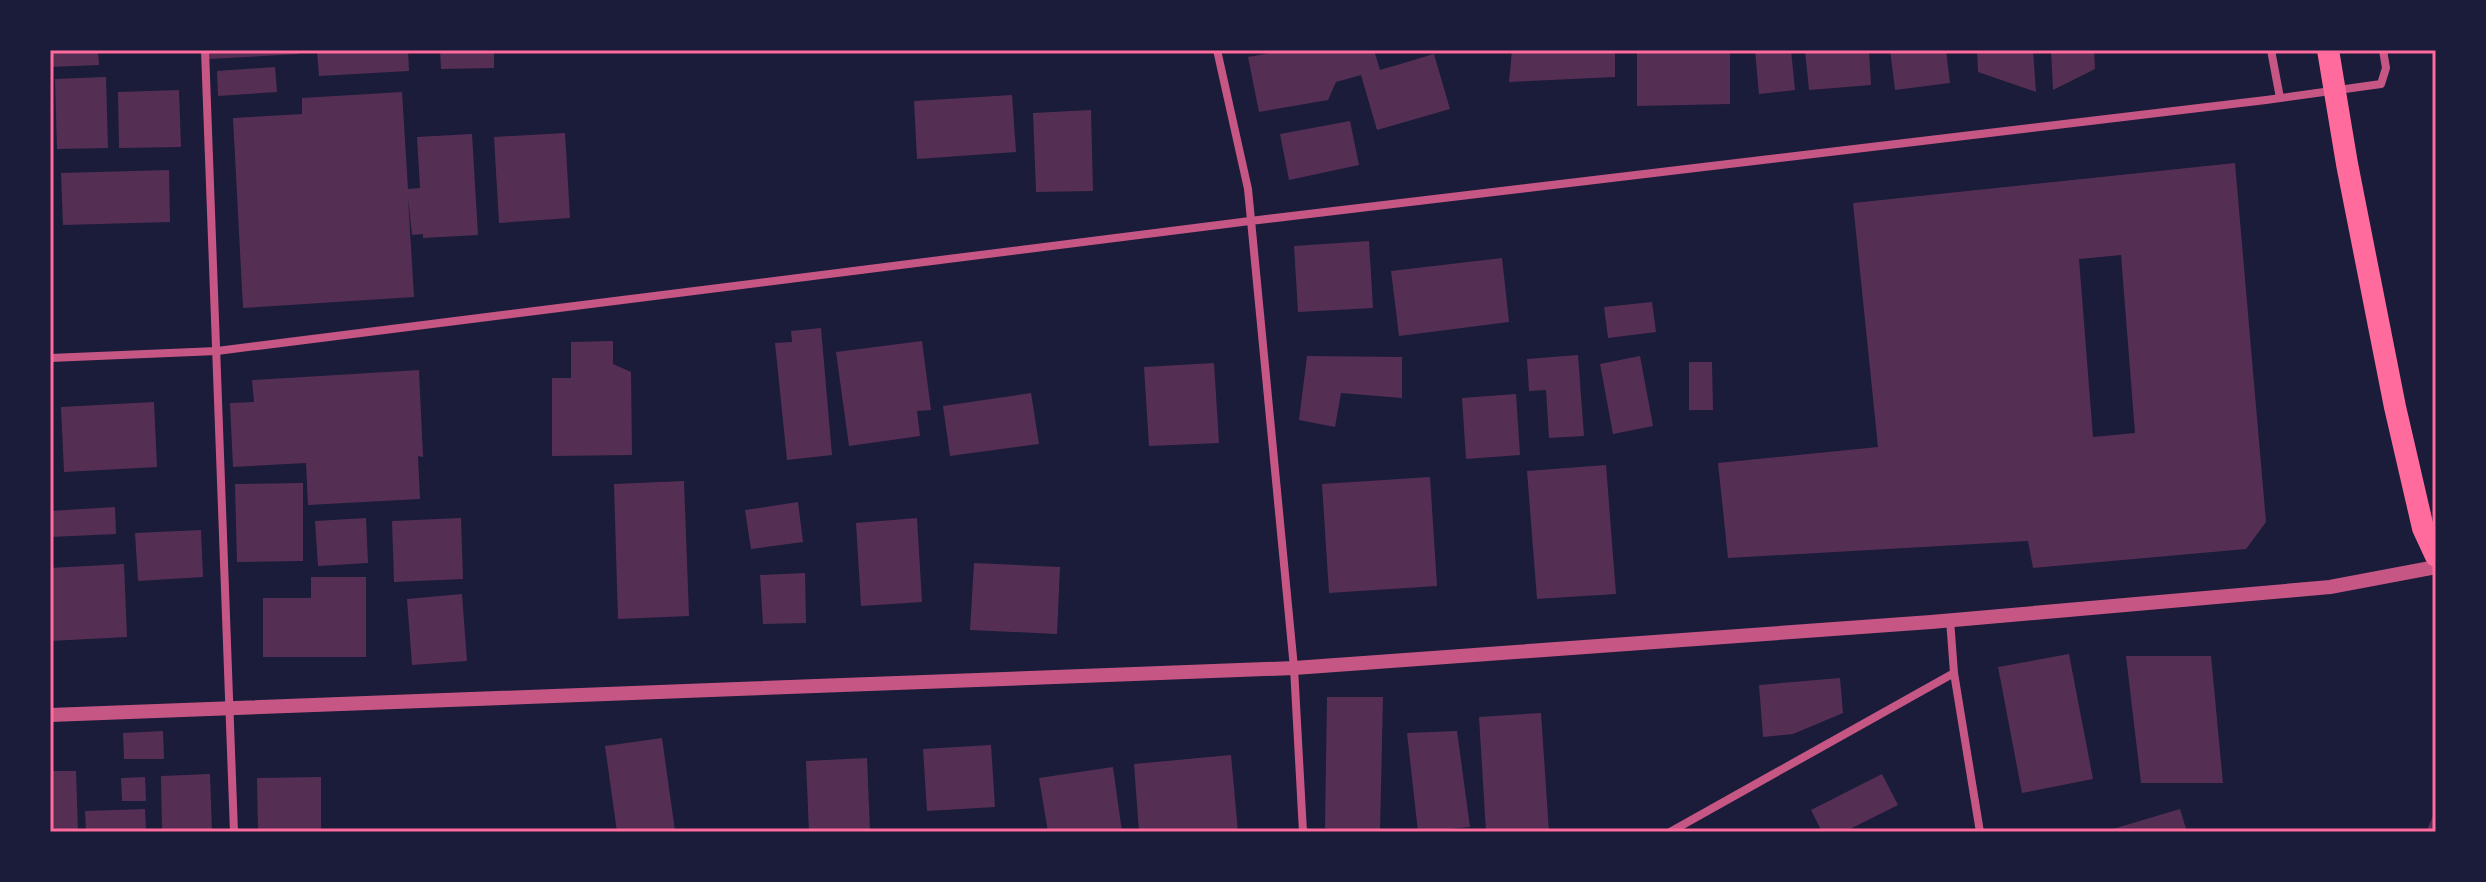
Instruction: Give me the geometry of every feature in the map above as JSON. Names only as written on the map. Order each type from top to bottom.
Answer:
[{"type":"highway","points":[[2328,50],[2395,407],[2423,528],[2436,556]]},
{"type":"street","points":[[205,50],[234,832]]},
{"type":"street","points":[[1217,50],[1248,189],[1294,668],[1303,832]]},
{"type":"street","points":[[2271,50],[2280,98]]},
{"type":"street","points":[[50,358],[217,351],[1250,221],[2280,98],[2381,84],[2386,68],[2383,50]]},
{"type":"street","points":[[50,715],[1294,668],[1950,620],[2330,587],[2436,567]]},
{"type":"street","points":[[1950,620],[1954,673],[1980,832]]},
{"type":"street","points":[[1670,832],[1954,673]]},
{"type":"building","points":[[50,50],[98,50],[99,65],[50,67]]},
{"type":"building","points":[[208,50],[299,50],[299,54],[209,59]]},
{"type":"building","points":[[317,50],[408,50],[409,71],[319,76]]},
{"type":"building","points":[[440,50],[494,50],[494,68],[441,69]]},
{"type":"building","points":[[1287,50],[1374,50],[1380,70],[1434,54],[1450,109],[1377,130],[1361,75],[1336,82],[1328,100],[1259,112],[1248,57]]},
{"type":"building","points":[[1512,50],[1615,50],[1615,77],[1509,82]]},
{"type":"building","points":[[1637,50],[1730,50],[1730,104],[1637,106]]},
{"type":"building","points":[[1755,50],[1791,50],[1795,90],[1759,94]]},
{"type":"building","points":[[1805,50],[1869,50],[1871,85],[1809,90]]},
{"type":"building","points":[[1890,50],[1946,50],[1950,83],[1895,90]]},
{"type":"building","points":[[1977,50],[2033,50],[2036,92],[1978,72]]},
{"type":"building","points":[[2051,50],[2094,50],[2095,69],[2053,90]]},
{"type":"building","points":[[275,67],[277,92],[218,96],[217,71]]},
{"type":"building","points":[[106,77],[108,148],[57,149],[55,79]]},
{"type":"building","points":[[179,90],[181,147],[119,148],[118,92]]},
{"type":"building","points":[[402,92],[408,189],[420,188],[417,137],[472,134],[478,235],[423,238],[423,234],[412,235],[408,197],[414,297],[243,308],[233,118],[302,114],[302,98]]},
{"type":"building","points":[[1012,95],[1016,152],[917,159],[914,101]]},
{"type":"building","points":[[1091,110],[1093,191],[1036,192],[1033,113]]},
{"type":"building","points":[[1350,121],[1359,165],[1289,180],[1280,134]]},
{"type":"building","points":[[565,133],[570,218],[499,223],[494,137]]},
{"type":"building","points":[[2235,163],[2266,522],[2246,549],[2033,568],[2028,541],[1728,558],[1718,463],[1878,447],[1853,203]],"holes":[[[2121,255],[2135,433],[2093,437],[2079,259]]]},
{"type":"building","points":[[169,170],[170,222],[63,225],[61,173]]},
{"type":"building","points":[[1369,241],[1373,308],[1298,312],[1294,246]]},
{"type":"building","points":[[1502,258],[1509,322],[1399,336],[1391,271]]},
{"type":"building","points":[[1652,302],[1656,332],[1608,338],[1604,307]]},
{"type":"building","points":[[821,328],[832,455],[787,460],[775,343],[792,342],[791,331]]},
{"type":"building","points":[[613,341],[613,364],[631,372],[632,455],[552,456],[552,378],[571,378],[571,342]]},
{"type":"building","points":[[922,341],[931,410],[917,411],[920,436],[849,446],[836,352]]},
{"type":"building","points":[[1578,355],[1584,436],[1549,438],[1546,390],[1529,391],[1527,359]]},
{"type":"building","points":[[1307,356],[1402,357],[1402,398],[1341,393],[1335,427],[1299,420]]},
{"type":"building","points":[[1640,356],[1653,426],[1613,434],[1600,364]]},
{"type":"building","points":[[1689,362],[1712,362],[1713,410],[1689,410]]},
{"type":"building","points":[[1214,363],[1219,443],[1149,446],[1144,367]]},
{"type":"building","points":[[419,370],[423,457],[418,456],[420,499],[308,505],[306,463],[233,467],[230,403],[254,402],[252,380]]},
{"type":"building","points":[[1031,393],[1039,444],[950,456],[943,406]]},
{"type":"building","points":[[1516,394],[1520,455],[1466,459],[1462,398]]},
{"type":"building","points":[[154,402],[157,467],[64,472],[61,407]]},
{"type":"building","points":[[1606,465],[1616,594],[1537,599],[1527,471]]},
{"type":"building","points":[[1430,477],[1437,586],[1329,593],[1322,484]]},
{"type":"building","points":[[684,481],[689,616],[618,619],[614,484]]},
{"type":"building","points":[[303,483],[303,561],[237,562],[235,484]]},
{"type":"building","points":[[798,502],[803,542],[751,549],[745,510]]},
{"type":"building","points":[[115,507],[116,534],[50,537],[50,511]]},
{"type":"building","points":[[366,518],[368,563],[318,566],[315,521]]},
{"type":"building","points":[[461,518],[463,579],[394,582],[392,521]]},
{"type":"building","points":[[917,518],[922,602],[861,606],[856,523]]},
{"type":"building","points":[[201,530],[203,577],[138,581],[135,533]]},
{"type":"building","points":[[974,563],[1060,567],[1057,634],[970,630]]},
{"type":"building","points":[[124,564],[127,637],[50,641],[50,568]]},
{"type":"building","points":[[805,573],[806,623],[763,624],[760,575]]},
{"type":"building","points":[[311,577],[366,577],[366,657],[263,657],[263,598],[311,598]]},
{"type":"building","points":[[462,594],[467,661],[412,665],[407,599]]},
{"type":"building","points":[[2069,654],[2093,779],[2022,793],[1998,667]]},
{"type":"building","points":[[2126,656],[2211,656],[2223,783],[2141,783]]},
{"type":"building","points":[[1840,678],[1843,713],[1793,734],[1763,737],[1759,685]]},
{"type":"building","points":[[1327,697],[1383,697],[1380,832],[1339,832],[1325,828]]},
{"type":"building","points":[[1541,713],[1549,832],[1486,832],[1479,717]]},
{"type":"building","points":[[163,731],[164,759],[124,759],[123,733]]},
{"type":"building","points":[[1457,731],[1470,827],[1418,832],[1407,733]]},
{"type":"building","points":[[662,738],[675,831],[617,832],[605,746]]},
{"type":"building","points":[[991,745],[995,807],[927,811],[923,749]]},
{"type":"building","points":[[1231,755],[1238,832],[1139,832],[1134,764]]},
{"type":"building","points":[[867,758],[870,832],[809,832],[806,761]]},
{"type":"building","points":[[1113,767],[1122,832],[1048,832],[1039,778]]},
{"type":"building","points":[[50,771],[76,771],[78,832],[50,832]]},
{"type":"building","points":[[210,774],[212,832],[162,832],[161,776]]},
{"type":"building","points":[[1882,774],[1898,805],[1844,832],[1822,832],[1811,810]]},
{"type":"building","points":[[145,777],[146,801],[122,801],[121,778]]},
{"type":"building","points":[[321,777],[321,832],[258,832],[257,778]]},
{"type":"building","points":[[145,809],[146,832],[86,832],[85,811]]},
{"type":"building","points":[[2180,809],[2187,832],[2106,832],[2106,831]]},
{"type":"building","points":[[2436,809],[2436,832],[2426,832]]}]
